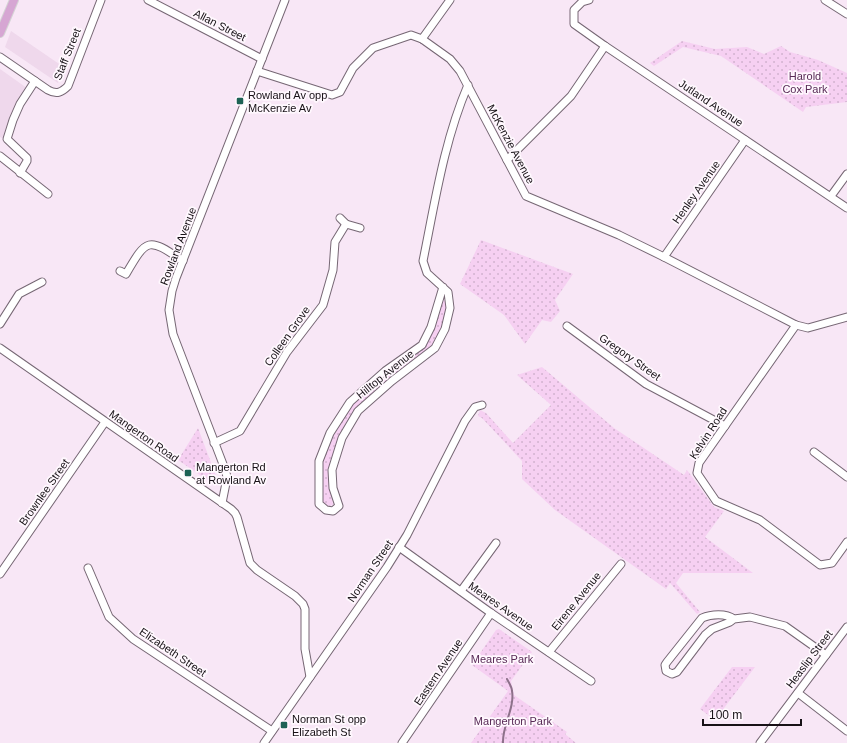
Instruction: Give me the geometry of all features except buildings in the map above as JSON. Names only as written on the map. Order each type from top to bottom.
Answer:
[{"type":"main road","points":[[0,32],[14,0]]},
{"type":"street","name":"Staff Street","points":[[0,56],[48,90],[56,93],[64,91],[68,86],[101,0]]},
{"type":"street","name":"Allan Street","points":[[148,0],[262,59]]},
{"type":"street","name":"Rowland Avenue","points":[[222,503],[227,478],[226,472],[177,348],[170,319],[170,300],[183,261],[285,0]]},
{"type":"street","points":[[257,71],[332,95],[340,92],[353,68],[373,48],[411,35],[422,39],[450,0]]},
{"type":"street","name":"Jutland Avenue","points":[[589,0],[582,2],[574,10],[574,24],[847,208]]},
{"type":"street","points":[[825,0],[847,14]]},
{"type":"street","name":"McKenzie Avenue","points":[[422,39],[450,59],[460,71],[526,196],[619,235],[664,256],[796,325],[808,328],[847,317]]},
{"type":"street","points":[[507,160],[572,96],[605,46]]},
{"type":"street","points":[[20,173],[27,161],[27,158],[7,139],[20,104],[35,81]]},
{"type":"street","name":"Hilltop Avenue","points":[[443,287],[431,327],[422,345],[386,371],[350,402],[330,433],[319,461],[319,504],[326,510],[333,511],[339,506],[333,488],[332,470],[342,438],[358,411],[392,381],[435,348],[445,329],[450,308],[448,292],[443,287],[427,273],[423,261],[441,168],[468,85]]},
{"type":"street","name":"Henley Avenue","points":[[664,256],[745,140]]},
{"type":"street","points":[[0,156],[48,194]]},
{"type":"street","points":[[831,196],[847,174]]},
{"type":"street","points":[[340,218],[346,224],[360,228]]},
{"type":"street","name":"Colleen Grove","points":[[214,443],[240,431],[287,352],[323,305],[333,270],[334,242],[346,224]]},
{"type":"street","points":[[120,271],[126,274],[142,248],[153,244],[161,246],[183,261]]},
{"type":"street","points":[[0,324],[19,294],[42,282]]},
{"type":"street","name":"Kelvin Road","points":[[796,325],[699,463],[697,473],[716,501],[760,520],[820,565],[832,563],[847,542]]},
{"type":"street","name":"Gregory Street","points":[[567,326],[646,384],[725,426]]},
{"type":"street","name":"Mangerton Road","points":[[0,348],[235,513],[248,558],[253,567],[295,596],[303,604],[305,609],[305,649],[310,677]]},
{"type":"street","name":"Norman Street","points":[[264,743],[400,547],[465,421],[475,407],[482,405]]},
{"type":"street","name":"Brownlee Street","points":[[0,574],[106,422]]},
{"type":"street","points":[[814,452],[847,477]]},
{"type":"street","points":[[461,591],[496,543]]},
{"type":"street","name":"Meares Avenue","points":[[400,547],[491,613],[591,681]]},
{"type":"street","name":"Eirene Avenue","points":[[549,652],[621,564]]},
{"type":"street","name":"Elizabeth Street","points":[[88,568],[109,617],[133,639],[272,731]]},
{"type":"street","name":"Eastern Avenue","points":[[402,743],[491,613]]},
{"type":"street","points":[[734,619],[729,615],[706,616],[702,618],[667,662],[665,665],[666,671],[672,674],[677,672],[705,634],[712,629],[734,619],[750,617],[785,626],[826,656]]},
{"type":"street","name":"Heaslip Street","points":[[760,743],[847,627]]},
{"type":"street","points":[[798,693],[847,731]]},
{"type":"shaded area","points":[[11,31],[65,68],[58,83],[5,47]]},
{"type":"shaded area","points":[[0,69],[31,91],[4,139],[0,137]]},
{"type":"green space","name":"Harold Cox Park","points":[[682,41],[715,49],[747,47],[764,54],[781,46],[790,52],[818,60],[847,73],[847,102],[806,107],[803,112],[721,56],[683,47],[654,66],[650,63]]},
{"type":"green space","points":[[481,240],[573,274],[555,300],[560,311],[551,322],[542,320],[525,344],[504,315],[460,284]]},
{"type":"green space","points":[[442,299],[447,303],[445,319],[440,334],[432,346],[412,364],[366,399],[353,413],[345,425],[334,449],[328,472],[333,505],[327,506],[323,502],[321,488],[322,465],[326,447],[353,401],[424,347],[433,331]]},
{"type":"green space","points":[[542,367],[614,428],[684,475],[687,470],[714,507],[724,511],[705,537],[753,573],[683,573],[676,583],[700,612],[697,614],[670,583],[666,589],[555,510],[522,479],[522,461],[482,418],[478,416],[480,410],[486,413],[513,443],[551,405],[517,375]]},
{"type":"green space","points":[[198,428],[219,484],[216,486],[178,460]]},
{"type":"green space","points":[[499,629],[532,652],[511,681],[514,695],[567,732],[565,734],[576,743],[471,743],[508,691],[472,665],[496,630]]},
{"type":"green space","points":[[732,667],[755,667],[715,720],[700,709]]},
{"type":"waterway","points":[[503,743],[504,730],[512,704],[512,688],[507,679]]},
{"type":"place","name":"Rowland Av opp McKenzie Av","points":[[240,101]]},
{"type":"place","name":"Mangerton Rd at Rowland Av","points":[[188,473]]},
{"type":"place","name":"Norman St opp Elizabeth St","points":[[284,725]]},
{"type":"park label","name":"Meares Park","points":[[502,659]]},
{"type":"park label","name":"Mangerton Park","points":[[513,721]]}]
